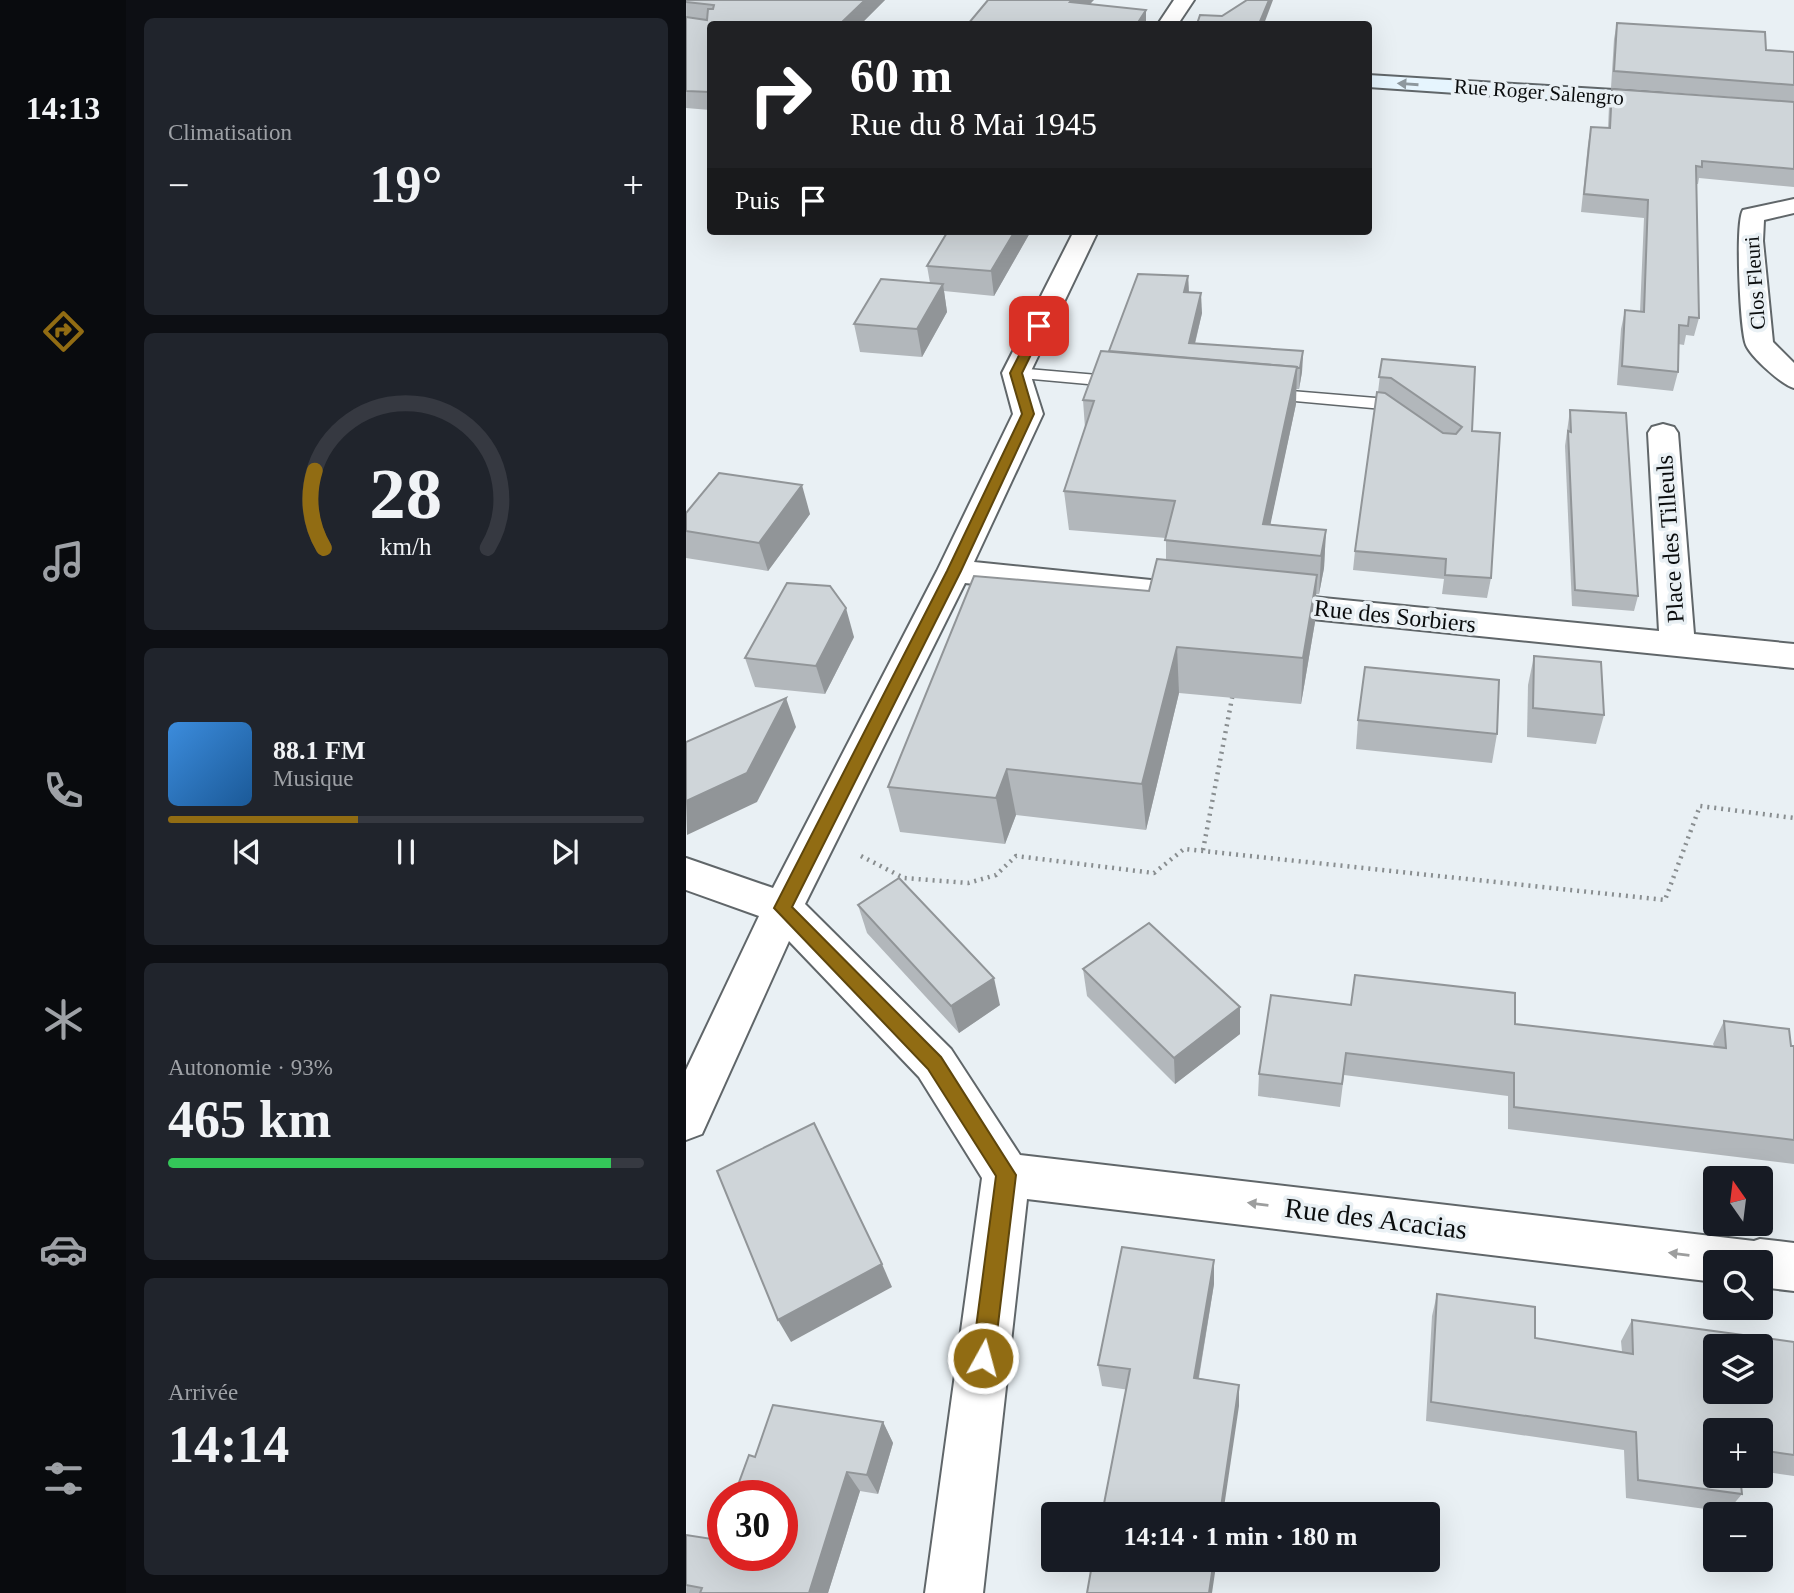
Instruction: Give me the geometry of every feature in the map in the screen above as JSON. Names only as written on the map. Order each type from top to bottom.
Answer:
[{"type":"street","points":[[1170,21],[1184,0]]},
{"type":"street","name":"Rue Roger Salengro","points":[[1372,81],[1684,102]]},
{"type":"street","name":"Clos Fleuri","points":[[1794,206],[1752,215],[1749,242],[1759,344],[1794,379]]},
{"type":"street","points":[[686,1119],[783,908],[954,571],[1028,414],[1016,373],[1084,235]]},
{"type":"street","name":"Place des Tilleuls","points":[[1663,433],[1676,645]]},
{"type":"street","name":"Rue des Sorbiers","points":[[954,571],[1794,656]]},
{"type":"street","points":[[686,874],[783,908],[935,1063],[1006,1175],[954,1593]]},
{"type":"street","name":"Rue des Acacias","points":[[1006,1175],[1703,1257]]},
{"type":"street","points":[[1773,1265],[1794,1267]]},
{"type":"lane","points":[[1016,373],[1140,384]]},
{"type":"lane","points":[[1250,393],[1388,404],[1418,425]]},
{"type":"path","points":[[1203,850],[1251,601]]},
{"type":"path","points":[[820,836],[904,878],[968,883],[996,875],[1016,856],[1154,873],[1184,849],[1665,900],[1700,806],[1794,818]]},
{"type":"building","points":[[865,0],[843,21],[707,21],[707,92],[686,91],[686,17],[707,20],[708,9],[713,9],[714,5],[686,2]]},
{"type":"building","points":[[988,0],[1072,0],[1070,2],[1146,10],[1139,21],[970,21]]},
{"type":"building","points":[[1247,0],[1269,0],[1260,21],[1198,21],[1200,15],[1222,16]]},
{"type":"building","points":[[1617,23],[1765,32],[1766,50],[1794,52],[1794,85],[1614,71]]},
{"type":"building","points":[[1612,89],[1794,102],[1794,169],[1702,161],[1702,167],[1696,166],[1699,318],[1689,317],[1688,326],[1679,325],[1678,372],[1622,366],[1625,310],[1644,312],[1648,200],[1584,194],[1591,127],[1610,128]]},
{"type":"building","points":[[946,235],[1013,235],[991,271],[927,266]]},
{"type":"building","points":[[1138,274],[1188,276],[1184,292],[1201,293],[1189,343],[1303,351],[1300,368],[1109,351]]},
{"type":"building","points":[[881,279],[943,284],[917,329],[854,324]]},
{"type":"building","points":[[1101,351],[1297,367],[1263,524],[1326,530],[1321,556],[1165,540],[1175,501],[1064,491],[1094,401],[1083,400]]},
{"type":"building","points":[[1382,359],[1475,367],[1472,431],[1500,433],[1491,578],[1445,575],[1446,559],[1355,551],[1377,392],[1385,393],[1443,433],[1456,434],[1462,427],[1391,378],[1379,377]]},
{"type":"building","points":[[1570,410],[1626,413],[1638,596],[1575,590],[1568,431],[1571,432]]},
{"type":"building","points":[[719,473],[802,485],[759,543],[686,531],[686,513]]},
{"type":"building","points":[[1157,559],[1317,575],[1303,658],[1177,647],[1142,784],[1007,769],[996,798],[888,787],[974,576],[1149,591]]},
{"type":"building","points":[[787,583],[830,586],[846,608],[816,666],[745,658]]},
{"type":"building","points":[[1534,656],[1601,662],[1604,715],[1533,708]]},
{"type":"building","points":[[1365,667],[1499,680],[1497,734],[1358,720]]},
{"type":"building","points":[[786,698],[747,773],[686,801],[686,742]]},
{"type":"building","points":[[899,878],[994,978],[951,1006],[858,905]]},
{"type":"building","points":[[1149,923],[1240,1007],[1174,1058],[1083,969]]},
{"type":"building","points":[[1355,975],[1515,993],[1515,1024],[1726,1048],[1724,1021],[1789,1029],[1791,1046],[1794,1046],[1794,1140],[1514,1107],[1514,1073],[1346,1053],[1342,1084],[1259,1074],[1271,995],[1351,1005]]},
{"type":"building","points":[[814,1123],[882,1264],[778,1320],[717,1171]]},
{"type":"building","points":[[1122,1247],[1214,1260],[1194,1378],[1239,1385],[1222,1502],[1104,1502],[1130,1369],[1098,1365]]},
{"type":"building","points":[[1437,1294],[1535,1307],[1535,1338],[1633,1354],[1632,1320],[1735,1334],[1703,1334],[1703,1404],[1773,1404],[1773,1339],[1794,1342],[1794,1455],[1773,1452],[1773,1418],[1703,1418],[1703,1488],[1741,1488],[1742,1494],[1638,1480],[1636,1432],[1431,1402]]},
{"type":"building","points":[[773,1405],[883,1422],[867,1475],[847,1472],[809,1593],[700,1593],[702,1588],[686,1585],[686,1535],[707,1538],[707,1571],[798,1571],[798,1480],[740,1480],[749,1455],[755,1457]]},
{"type":"building","points":[[1091,1572],[1212,1572],[1209,1593],[1087,1593]]},
{"type":"route","points":[[983,1358],[1006,1175],[935,1063],[783,908],[954,571],[1028,414],[1016,373],[1039,326]]}]
